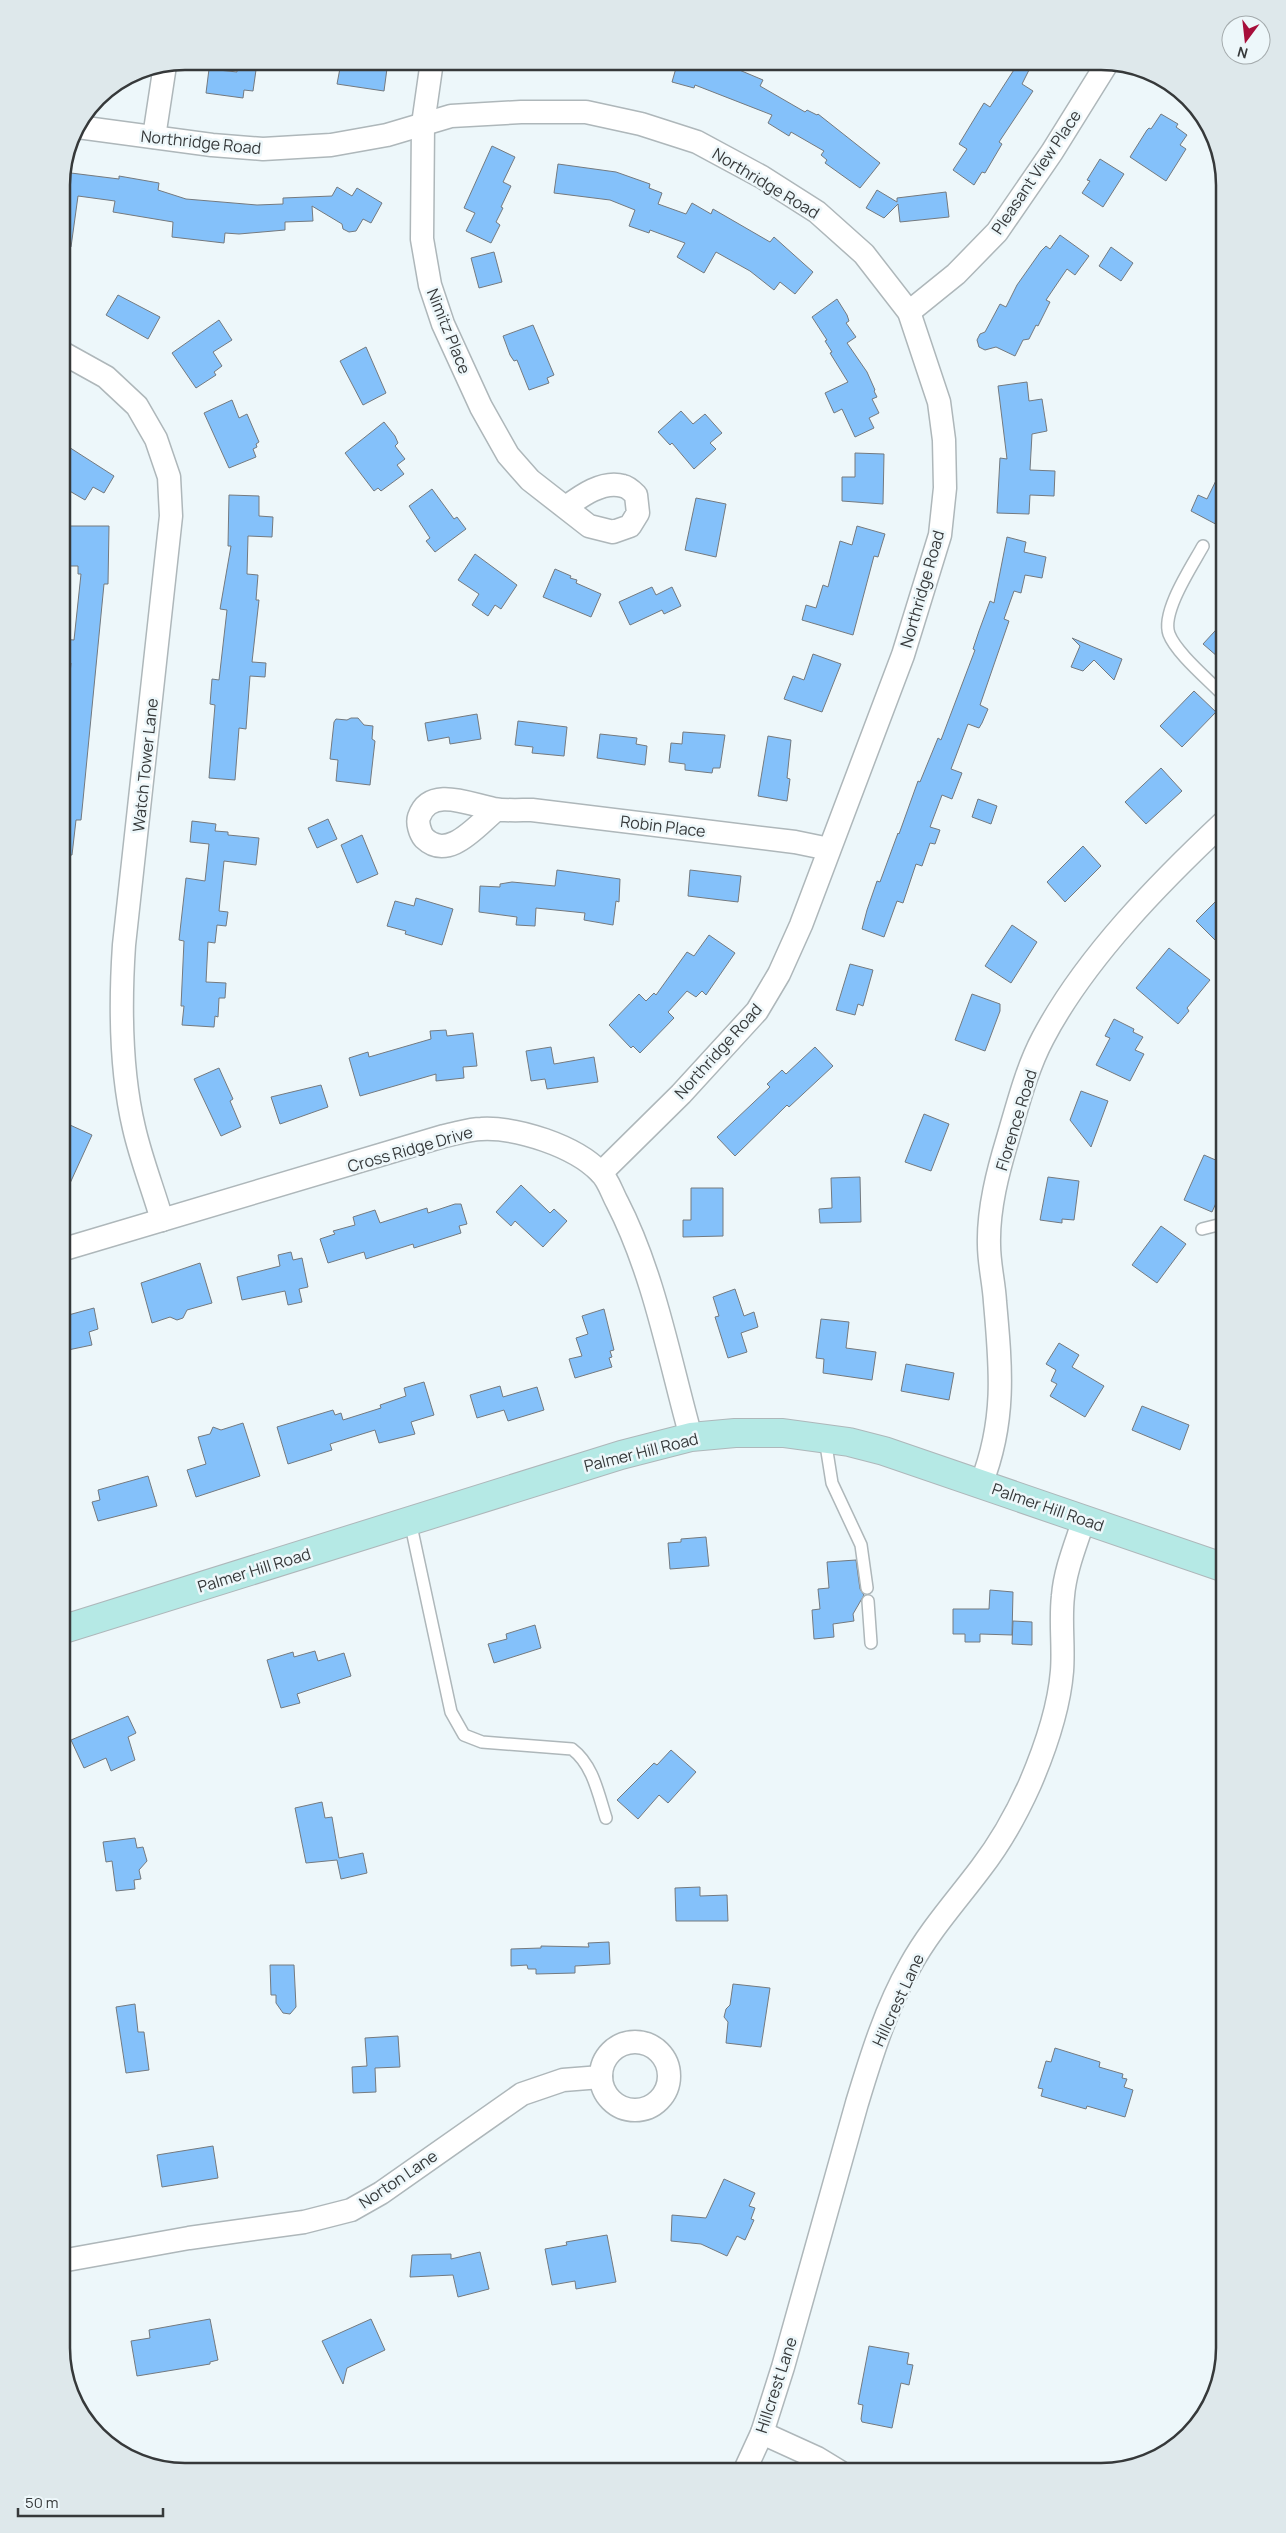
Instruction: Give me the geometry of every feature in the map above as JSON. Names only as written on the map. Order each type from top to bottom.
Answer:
[{"type":"main road","name":"Palmer Hill Road","points":[[70,1627],[621,1455],[691,1437],[735,1433],[774,1433],[825,1438],[884,1451],[1216,1565]]},
{"type":"street","name":"Nimitz Place","points":[[431,70],[422,124],[422,239],[430,285],[443,324],[481,408],[508,455],[530,480],[566,507]]},
{"type":"street","name":"Pleasant View Place","points":[[909,312],[956,274],[997,232],[1052,152],[1103,70]]},
{"type":"street","points":[[154,137],[164,72]]},
{"type":"street","name":"Northridge Road","points":[[85,128],[212,145],[263,149],[331,145],[387,135],[422,124],[460,116],[521,112],[586,112],[641,124],[697,142],[762,177],[817,212],[864,254],[909,312],[939,402],[944,440],[945,488],[940,535],[903,655],[801,925],[779,974],[757,1011],[681,1094],[601,1173]]},
{"type":"street","name":"Watch Tower Lane","points":[[70,357],[106,377],[137,406],[156,439],[169,477],[171,516],[124,945],[121,993],[128,1091],[134,1129],[162,1220]]},
{"type":"street","name":"Robin Place","points":[[496,810],[532,810],[795,842],[829,849]]},
{"type":"street","name":"Florence Road","points":[[981,1484],[990,1460],[998,1429],[1001,1398],[995,1301],[989,1244],[992,1208],[999,1169],[1019,1101],[1043,1039],[1064,1002],[1105,946],[1216,830]]},
{"type":"street","name":"Cross Ridge Drive","points":[[70,1247],[444,1136],[481,1129],[513,1131],[545,1140],[576,1155],[601,1173],[624,1216],[644,1264],[691,1437]]},
{"type":"street","name":"Hillcrest Lane","points":[[748,2463],[762,2433],[783,2367],[857,2103],[870,2061],[892,2004],[909,1966],[941,1919],[982,1867],[1012,1822],[1031,1783],[1045,1744],[1062,1671],[1063,1595],[1070,1563],[1084,1519]]},
{"type":"street","name":"Norton Lane","points":[[70,2259],[190,2238],[304,2222],[351,2210],[381,2193],[522,2094],[563,2080],[601,2077]]},
{"type":"street","points":[[762,2433],[825,2463]]},
{"type":"lane","points":[[1202,546],[1168,618],[1169,634],[1181,652],[1216,688]]},
{"type":"lane","points":[[1202,1228],[1216,1225]]},
{"type":"lane","points":[[825,1438],[832,1483],[861,1545],[867,1588]]},
{"type":"lane","points":[[410,1521],[451,1712],[464,1735],[482,1742],[572,1749],[584,1757],[590,1769],[606,1818]]},
{"type":"lane","points":[[868,1601],[871,1643]]},
{"type":"building","points":[[209,70],[237,72],[237,70],[256,70],[253,91],[244,90],[243,98],[206,93]]},
{"type":"building","points":[[340,70],[387,70],[384,91],[337,84]]},
{"type":"building","points":[[675,70],[739,70],[763,80],[760,86],[805,112],[807,110],[818,114],[880,163],[860,188],[825,163],[827,160],[821,155],[824,151],[791,132],[789,136],[768,123],[772,115],[695,85],[694,88],[672,82]]},
{"type":"building","points":[[1014,70],[1029,70],[1022,84],[1033,91],[999,142],[1002,144],[985,173],[982,172],[974,185],[953,170],[967,149],[959,144],[984,103],[990,107]]},
{"type":"building","points":[[1161,114],[1178,124],[1176,127],[1187,135],[1180,145],[1186,149],[1166,181],[1130,157],[1147,130],[1151,129]]},
{"type":"building","points":[[492,146],[515,157],[503,182],[511,186],[496,222],[500,225],[491,243],[466,231],[475,213],[464,208]]},
{"type":"building","points":[[1100,159],[1124,174],[1103,207],[1082,193],[1090,181],[1087,180]]},
{"type":"building","points":[[558,164],[616,172],[650,184],[649,188],[662,193],[658,204],[686,214],[692,203],[711,214],[713,209],[770,242],[774,237],[813,272],[795,294],[780,282],[774,290],[750,271],[716,252],[704,273],[677,257],[685,243],[650,230],[649,233],[629,226],[635,210],[610,200],[554,193]]},
{"type":"building","points":[[71,173],[119,179],[119,176],[159,183],[158,190],[186,199],[257,205],[283,204],[283,198],[332,196],[337,187],[352,196],[357,188],[382,203],[371,223],[363,219],[356,231],[349,232],[343,229],[342,224],[312,206],[313,221],[285,222],[285,230],[239,234],[225,233],[224,243],[172,237],[173,222],[113,212],[115,201],[78,196],[71,247]]},
{"type":"building","points":[[877,190],[897,202],[897,198],[946,192],[949,217],[900,222],[898,204],[884,218],[866,208]]},
{"type":"building","points":[[1060,235],[1089,256],[1075,275],[1067,269],[1046,300],[1050,302],[1029,339],[1023,340],[1015,356],[996,347],[985,350],[979,347],[977,340],[980,334],[985,332],[1000,304],[1006,307],[1017,285],[1041,251],[1046,246],[1050,249]]},
{"type":"building","points":[[1111,247],[1133,263],[1121,281],[1099,266]]},
{"type":"building","points":[[494,252],[502,282],[479,288],[471,258]]},
{"type":"building","points":[[118,295],[160,317],[148,339],[106,315]]},
{"type":"building","points":[[837,299],[847,315],[849,321],[846,323],[856,337],[847,343],[867,372],[877,397],[872,399],[879,413],[869,418],[874,428],[855,437],[842,409],[834,413],[825,393],[848,382],[830,353],[832,352],[825,341],[827,340],[812,317]]},
{"type":"building","points":[[219,320],[232,340],[213,352],[222,366],[214,372],[216,375],[196,388],[172,353]]},
{"type":"building","points":[[533,325],[554,375],[547,378],[549,383],[529,390],[517,360],[514,361],[510,355],[503,336]]},
{"type":"building","points":[[366,347],[386,393],[363,405],[340,361]]},
{"type":"building","points":[[1027,382],[1029,401],[1042,399],[1047,431],[1032,434],[1030,470],[1055,471],[1054,496],[1030,495],[1029,514],[997,513],[1000,458],[1007,459],[998,386]]},
{"type":"building","points":[[232,400],[239,418],[247,414],[259,442],[256,444],[257,447],[253,449],[256,457],[229,468],[204,413]]},
{"type":"building","points":[[681,411],[693,424],[705,414],[722,433],[710,443],[716,449],[694,469],[672,443],[670,445],[658,432]]},
{"type":"building","points":[[384,422],[395,436],[398,443],[395,446],[405,459],[397,465],[404,474],[381,491],[378,488],[374,491],[345,453]]},
{"type":"building","points":[[70,448],[114,476],[104,493],[93,487],[85,500],[70,491]]},
{"type":"building","points":[[855,453],[884,454],[883,504],[842,501],[842,477],[855,477]]},
{"type":"building","points":[[1216,480],[1216,524],[1191,511],[1198,495],[1207,499]]},
{"type":"building","points":[[432,489],[454,519],[457,517],[466,529],[435,552],[426,541],[430,538],[409,506]]},
{"type":"building","points":[[229,495],[259,496],[259,516],[273,517],[272,537],[248,536],[247,574],[258,575],[256,600],[259,600],[252,662],[266,663],[265,677],[250,676],[246,729],[239,728],[235,780],[209,778],[215,705],[210,704],[212,679],[219,680],[227,610],[220,609],[231,546],[228,546]]},
{"type":"building","points":[[696,498],[726,504],[716,557],[685,550]]},
{"type":"building","points":[[70,526],[109,526],[108,584],[104,584],[81,820],[76,820],[72,855],[70,855],[70,640],[74,640],[81,574],[78,574],[78,566],[70,566]]},
{"type":"building","points":[[857,526],[885,534],[878,557],[874,556],[853,635],[802,620],[806,605],[816,608],[823,585],[828,587],[840,541],[852,545]]},
{"type":"building","points":[[1007,537],[1026,542],[1024,552],[1046,557],[1042,578],[1025,575],[1021,593],[1014,591],[1004,619],[1009,621],[980,705],[988,709],[979,728],[968,724],[951,769],[962,773],[952,799],[942,795],[930,827],[940,830],[935,844],[930,843],[922,866],[916,864],[903,903],[897,901],[884,937],[862,929],[867,910],[877,881],[880,882],[899,834],[918,781],[920,782],[938,738],[941,740],[975,650],[973,649],[990,601],[994,603]]},
{"type":"building","points":[[475,554],[517,585],[501,609],[495,605],[488,616],[472,605],[479,594],[458,580]]},
{"type":"building","points":[[555,569],[577,580],[576,583],[601,594],[591,617],[543,597]]},
{"type":"building","points":[[652,587],[656,595],[672,587],[681,606],[664,614],[662,610],[630,625],[619,602]]},
{"type":"building","points":[[1216,630],[1216,655],[1203,644]]},
{"type":"building","points":[[1072,638],[1122,659],[1114,680],[1094,660],[1083,671],[1071,667],[1080,646]]},
{"type":"building","points":[[813,654],[841,664],[822,712],[784,699],[793,676],[804,680]]},
{"type":"building","points":[[1194,691],[1216,712],[1182,747],[1160,726]]},
{"type":"building","points":[[477,714],[481,739],[450,744],[449,737],[428,741],[425,723]]},
{"type":"building","points":[[358,718],[364,725],[373,726],[372,739],[375,741],[370,785],[336,781],[338,760],[330,759],[334,722],[336,719],[347,720]]},
{"type":"building","points":[[518,721],[567,727],[564,756],[532,753],[533,747],[515,745]]},
{"type":"building","points":[[683,732],[725,735],[720,768],[713,768],[712,773],[685,770],[685,764],[669,762],[671,743],[682,744]]},
{"type":"building","points":[[600,734],[637,738],[636,744],[647,746],[645,765],[597,758]]},
{"type":"building","points":[[768,736],[791,740],[787,778],[790,779],[787,801],[758,796]]},
{"type":"building","points":[[1161,768],[1182,791],[1146,824],[1125,802]]},
{"type":"building","points":[[978,799],[997,806],[991,824],[972,817]]},
{"type":"building","points":[[328,819],[337,839],[317,848],[308,828]]},
{"type":"building","points":[[192,821],[216,824],[215,831],[228,832],[228,835],[259,838],[256,865],[224,861],[219,911],[228,912],[226,926],[217,925],[215,943],[208,942],[206,982],[226,983],[225,998],[219,998],[218,1017],[215,1016],[214,1027],[182,1025],[184,1006],[181,1006],[184,941],[179,940],[186,878],[205,881],[209,844],[190,842]]},
{"type":"building","points":[[362,835],[378,874],[357,883],[341,845]]},
{"type":"building","points":[[1083,846],[1101,866],[1065,902],[1047,882]]},
{"type":"building","points":[[557,870],[620,879],[619,902],[616,901],[613,925],[584,920],[585,913],[536,908],[535,926],[516,925],[517,917],[479,912],[480,886],[500,887],[500,884],[512,882],[555,886]]},
{"type":"building","points":[[690,870],[741,876],[738,902],[688,896]]},
{"type":"building","points":[[416,898],[453,909],[442,945],[405,934],[406,931],[387,926],[395,901],[414,906]]},
{"type":"building","points":[[1216,901],[1216,941],[1196,921]]},
{"type":"building","points":[[1012,925],[1037,942],[1011,983],[985,966]]},
{"type":"building","points":[[709,935],[735,953],[706,995],[702,991],[696,997],[687,991],[668,1012],[674,1018],[640,1053],[633,1046],[631,1048],[609,1025],[639,994],[646,1001],[654,993],[656,995],[687,952],[694,956]]},
{"type":"building","points":[[1169,948],[1210,980],[1187,1008],[1189,1011],[1178,1024],[1136,988]]},
{"type":"building","points":[[850,964],[873,970],[863,1006],[858,1004],[855,1015],[836,1010]]},
{"type":"building","points":[[972,994],[1000,1004],[1000,1011],[985,1051],[955,1040]]},
{"type":"building","points":[[1114,1019],[1134,1029],[1133,1032],[1143,1037],[1135,1050],[1144,1054],[1130,1081],[1096,1065],[1110,1038],[1105,1036]]},
{"type":"building","points":[[446,1030],[447,1036],[473,1033],[477,1066],[463,1067],[464,1078],[436,1081],[436,1074],[360,1096],[349,1058],[368,1052],[369,1057],[431,1039],[430,1031]]},
{"type":"building","points":[[551,1047],[554,1064],[594,1057],[598,1082],[547,1089],[545,1079],[531,1081],[526,1051]]},
{"type":"building","points":[[815,1047],[833,1066],[789,1107],[787,1105],[735,1156],[717,1137],[770,1087],[767,1084],[782,1070],[786,1074]]},
{"type":"building","points":[[219,1068],[233,1099],[230,1101],[241,1127],[221,1136],[194,1079]]},
{"type":"building","points":[[321,1085],[328,1107],[280,1124],[271,1097]]},
{"type":"building","points":[[1081,1091],[1108,1101],[1091,1147],[1070,1120]]},
{"type":"building","points":[[924,1114],[949,1124],[931,1171],[905,1162]]},
{"type":"building","points":[[70,1125],[92,1135],[70,1183]]},
{"type":"building","points":[[1204,1155],[1216,1160],[1216,1203],[1212,1212],[1184,1200]]},
{"type":"building","points":[[860,1177],[861,1222],[820,1223],[819,1209],[832,1208],[831,1178]]},
{"type":"building","points":[[1048,1177],[1079,1181],[1074,1220],[1062,1219],[1062,1223],[1040,1220]]},
{"type":"building","points":[[521,1185],[550,1213],[554,1209],[567,1221],[543,1247],[515,1221],[511,1226],[496,1212]]},
{"type":"building","points":[[691,1188],[723,1188],[723,1236],[683,1237],[683,1220],[691,1220]]},
{"type":"building","points":[[455,1204],[461,1204],[467,1224],[459,1226],[461,1233],[414,1248],[413,1244],[366,1259],[364,1252],[328,1263],[320,1239],[335,1234],[333,1231],[355,1225],[353,1217],[375,1210],[380,1223],[427,1208],[428,1213]]},
{"type":"building","points":[[1161,1226],[1186,1244],[1157,1283],[1132,1265]]},
{"type":"building","points":[[291,1252],[293,1260],[302,1258],[308,1287],[299,1289],[302,1302],[288,1305],[285,1291],[242,1300],[237,1277],[280,1266],[278,1255]]},
{"type":"building","points":[[200,1263],[212,1303],[187,1310],[183,1318],[177,1320],[170,1317],[152,1323],[141,1283]]},
{"type":"building","points":[[735,1289],[744,1316],[754,1312],[758,1327],[741,1333],[747,1352],[728,1358],[715,1317],[719,1316],[713,1297]]},
{"type":"building","points":[[94,1308],[98,1329],[89,1332],[92,1345],[70,1350],[70,1315]]},
{"type":"building","points":[[604,1309],[614,1350],[610,1351],[612,1357],[609,1358],[612,1367],[575,1378],[569,1359],[582,1356],[576,1338],[588,1334],[582,1316]]},
{"type":"building","points":[[821,1319],[849,1322],[846,1348],[876,1352],[872,1380],[823,1373],[824,1359],[816,1358]]},
{"type":"building","points":[[1059,1343],[1079,1355],[1072,1367],[1104,1386],[1085,1417],[1050,1396],[1057,1384],[1051,1381],[1056,1370],[1046,1364]]},
{"type":"building","points":[[906,1364],[954,1373],[949,1400],[901,1391]]},
{"type":"building","points":[[424,1382],[434,1415],[411,1422],[415,1434],[379,1443],[375,1430],[330,1444],[332,1450],[288,1464],[277,1427],[333,1410],[335,1415],[341,1413],[343,1420],[381,1408],[380,1405],[406,1396],[404,1388]]},
{"type":"building","points":[[500,1386],[503,1397],[537,1387],[544,1410],[508,1421],[504,1410],[477,1418],[470,1395]]},
{"type":"building","points":[[1142,1406],[1189,1425],[1180,1450],[1132,1430]]},
{"type":"building","points":[[243,1423],[260,1476],[196,1497],[187,1470],[206,1464],[198,1437],[210,1434],[213,1427],[221,1430]]},
{"type":"building","points":[[148,1476],[157,1506],[98,1521],[92,1502],[100,1500],[98,1490]]},
{"type":"building","points":[[706,1537],[709,1566],[670,1569],[668,1543],[681,1542],[681,1539]]},
{"type":"building","points":[[856,1560],[860,1589],[864,1595],[853,1614],[854,1621],[833,1624],[834,1637],[814,1639],[812,1610],[820,1609],[818,1589],[829,1588],[827,1562]]},
{"type":"building","points":[[990,1590],[1013,1592],[1012,1635],[980,1634],[980,1642],[965,1642],[965,1634],[953,1634],[953,1609],[989,1609]]},
{"type":"building","points":[[1013,1621],[1032,1622],[1032,1645],[1012,1644]]},
{"type":"building","points":[[535,1625],[541,1648],[494,1663],[488,1644],[507,1639],[506,1634]]},
{"type":"building","points":[[315,1651],[318,1661],[344,1653],[351,1676],[297,1694],[300,1703],[281,1708],[267,1660],[293,1652],[294,1657]]},
{"type":"building","points":[[128,1716],[136,1733],[128,1737],[135,1760],[111,1771],[106,1758],[84,1768],[71,1740]]},
{"type":"building","points":[[671,1750],[696,1772],[668,1803],[659,1795],[638,1819],[617,1800],[654,1763],[657,1765]]},
{"type":"building","points":[[322,1802],[325,1818],[332,1817],[339,1858],[363,1853],[367,1873],[341,1879],[337,1860],[306,1863],[295,1808]]},
{"type":"building","points":[[135,1838],[137,1848],[143,1847],[147,1861],[139,1870],[141,1879],[134,1880],[135,1889],[116,1891],[112,1861],[106,1862],[103,1842]]},
{"type":"building","points":[[700,1887],[700,1896],[727,1895],[728,1921],[676,1921],[675,1888]]},
{"type":"building","points":[[609,1942],[610,1964],[575,1966],[575,1973],[536,1974],[536,1969],[528,1969],[527,1965],[511,1966],[511,1949],[541,1948],[541,1946],[589,1947],[588,1943]]},
{"type":"building","points":[[270,1965],[294,1965],[296,2007],[290,2014],[283,2013],[276,2003],[276,1995],[271,1995]]},
{"type":"building","points":[[733,1984],[770,1988],[761,2047],[726,2043],[728,2022],[724,2017],[726,2009],[730,2005]]},
{"type":"building","points":[[135,2004],[138,2032],[144,2032],[149,2070],[126,2073],[116,2007]]},
{"type":"building","points":[[398,2036],[400,2067],[375,2068],[376,2092],[353,2093],[352,2067],[367,2066],[365,2038]]},
{"type":"building","points":[[1055,2048],[1100,2062],[1099,2067],[1123,2074],[1122,2078],[1127,2079],[1124,2087],[1133,2090],[1125,2117],[1087,2106],[1086,2109],[1041,2096],[1043,2089],[1038,2088],[1046,2061],[1051,2062]]},
{"type":"building","points":[[213,2146],[218,2178],[162,2187],[157,2155]]},
{"type":"building","points":[[724,2179],[755,2193],[749,2206],[755,2208],[751,2219],[754,2220],[745,2240],[737,2236],[727,2256],[701,2244],[671,2241],[672,2215],[706,2218]]},
{"type":"building","points":[[607,2235],[616,2282],[576,2289],[575,2281],[552,2285],[545,2249],[567,2245],[566,2242]]},
{"type":"building","points":[[480,2252],[489,2289],[458,2297],[453,2275],[410,2277],[412,2255],[451,2254],[451,2259]]},
{"type":"building","points":[[210,2319],[218,2360],[210,2362],[210,2364],[137,2376],[131,2341],[150,2338],[149,2330]]},
{"type":"building","points":[[371,2319],[385,2350],[347,2368],[343,2384],[322,2341]]},
{"type":"building","points":[[869,2346],[909,2353],[907,2364],[913,2365],[909,2385],[901,2383],[892,2428],[862,2422],[861,2419],[863,2405],[858,2404]]}]
